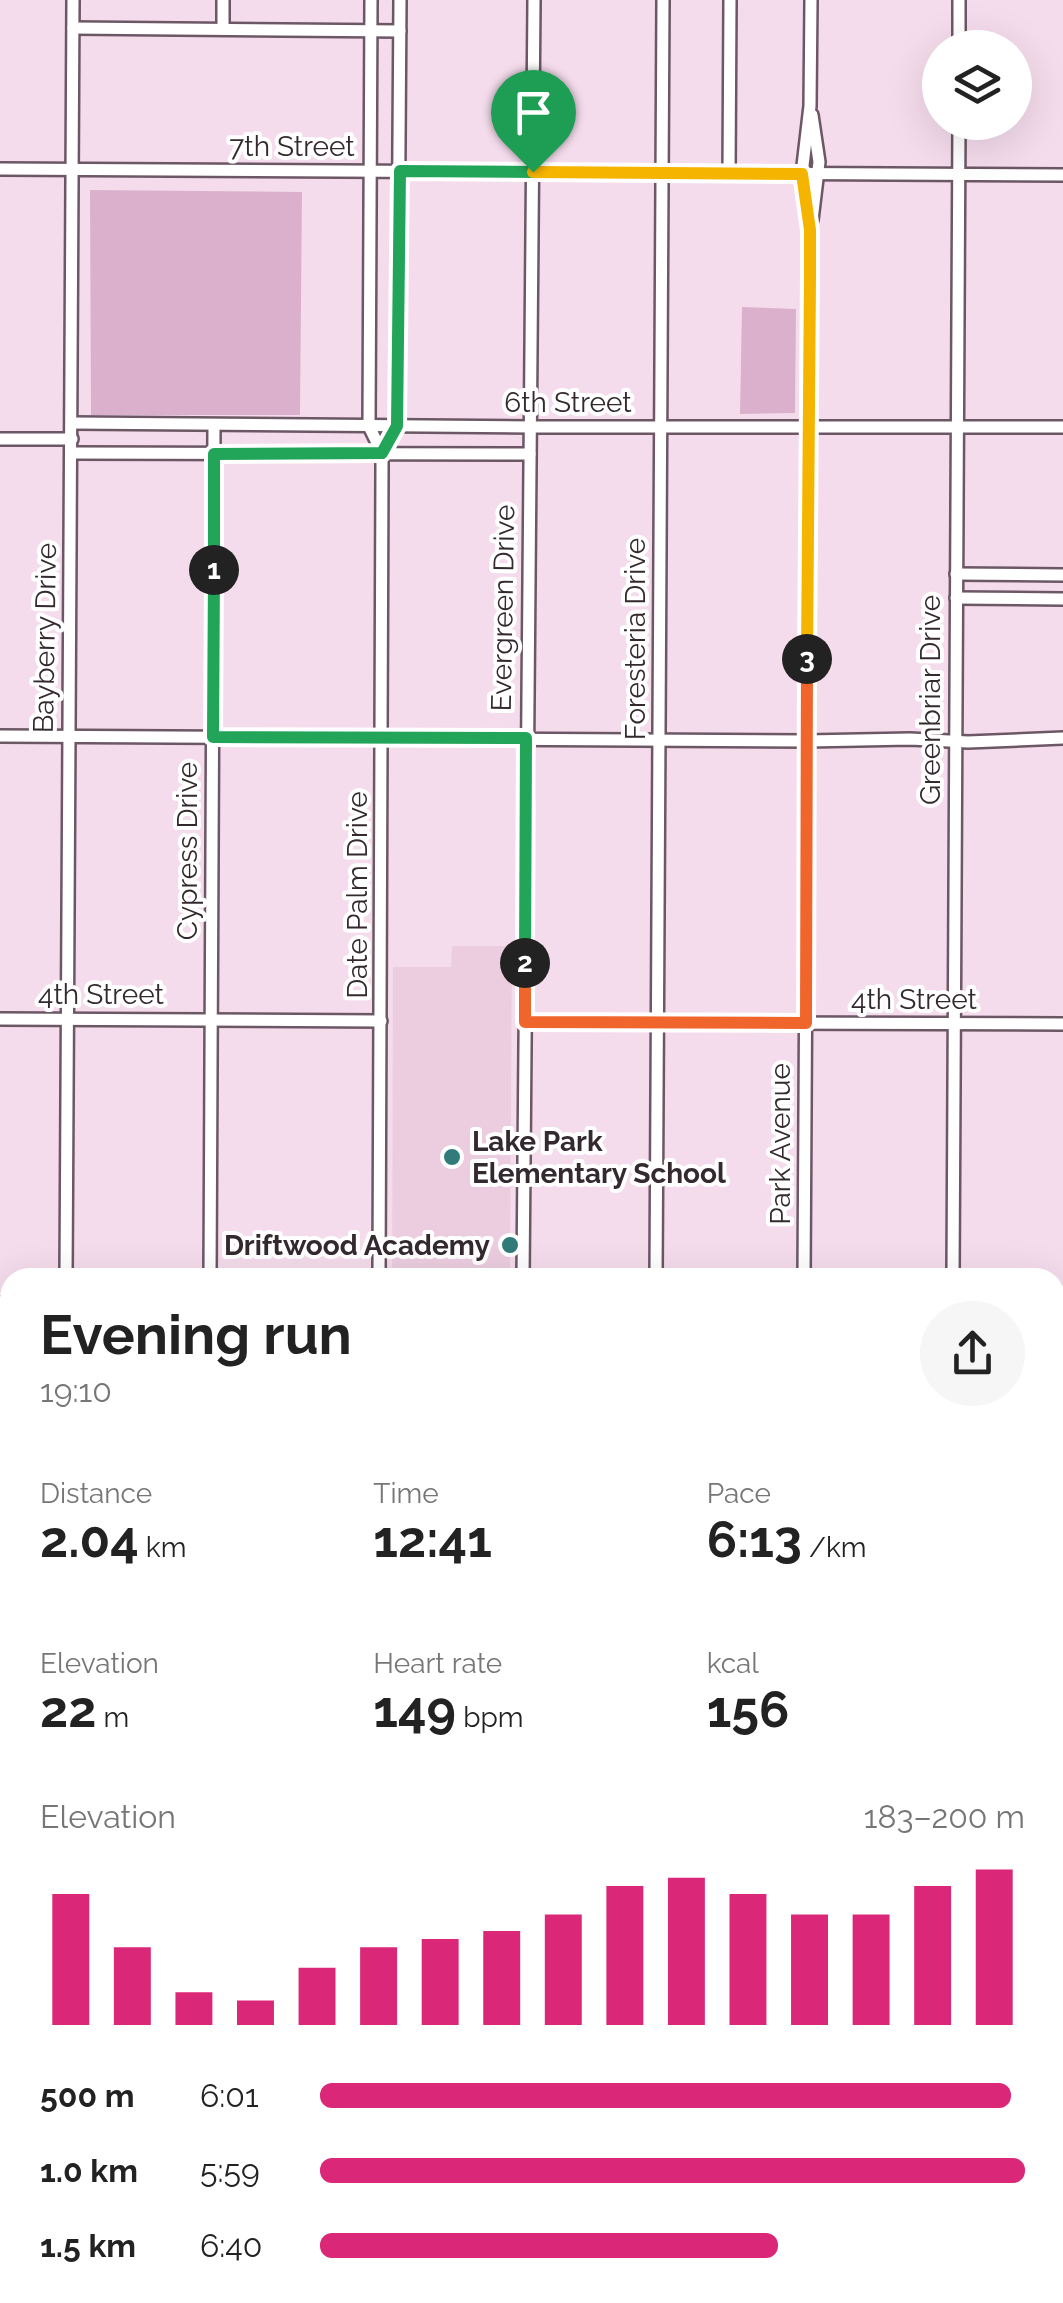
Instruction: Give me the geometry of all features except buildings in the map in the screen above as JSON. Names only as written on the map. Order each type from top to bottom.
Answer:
[{"type":"street","name":"Bayberry Drive","points":[[66,1268],[73,0]]},
{"type":"street","points":[[223,0],[223,29]]},
{"type":"street","name":"Date Palm Drive","points":[[372,0],[369,426],[382,453],[380,1268]]},
{"type":"street","name":"Date Palm Drive","points":[[382,453],[397,426],[400,0]]},
{"type":"street","name":"Evergreen Drive","points":[[523,1268],[534,0]]},
{"type":"street","name":"Foresteria Drive","points":[[656,1268],[663,0]]},
{"type":"street","points":[[729,174],[730,0]]},
{"type":"street","name":"Park Avenue","points":[[804,1268],[810,230],[802,174],[810,106],[811,0]]},
{"type":"street","points":[[959,0],[959,30]]},
{"type":"street","points":[[73,28],[400,31]]},
{"type":"street","name":"Park Avenue","points":[[810,106],[817,136],[818,174],[810,230]]},
{"type":"street","name":"Greenbriar Drive","points":[[952,1268],[959,140]]},
{"type":"street","name":"7th Street","points":[[0,169],[1063,176]]},
{"type":"street","name":"6th Street","points":[[72,423],[1063,427]]},
{"type":"street","name":"Cypress Drive","points":[[210,1268],[214,425]]},
{"type":"street","name":"6th Street","points":[[0,438],[214,454],[530,454]]},
{"type":"street","points":[[956,574],[1063,574]]},
{"type":"street","points":[[956,598],[1063,599]]},
{"type":"street","points":[[0,736],[806,741],[1063,738]]},
{"type":"street","name":"4th Street","points":[[0,1019],[381,1021]]},
{"type":"street","name":"4th Street","points":[[525,1022],[1063,1024]]},
{"type":"shaded area","points":[[90,190],[302,192],[300,415],[91,415]]},
{"type":"shaded area","points":[[742,307],[796,309],[795,413],[740,414]]},
{"type":"shaded area","name":"Lake Park Elementary School","points":[[452,946],[512,946],[510,1268],[392,1268],[393,967],[451,967]]},
{"type":"place","name":"Lake Park Elementary School","points":[[452,1157]]},
{"type":"place","name":"Driftwood Academy","points":[[510,1245]]},
{"type":"route","points":[[400,171],[533,172],[802,174],[810,230],[806,1023],[525,1022],[526,738],[213,737],[214,454],[382,453],[397,426],[400,171]]}]
